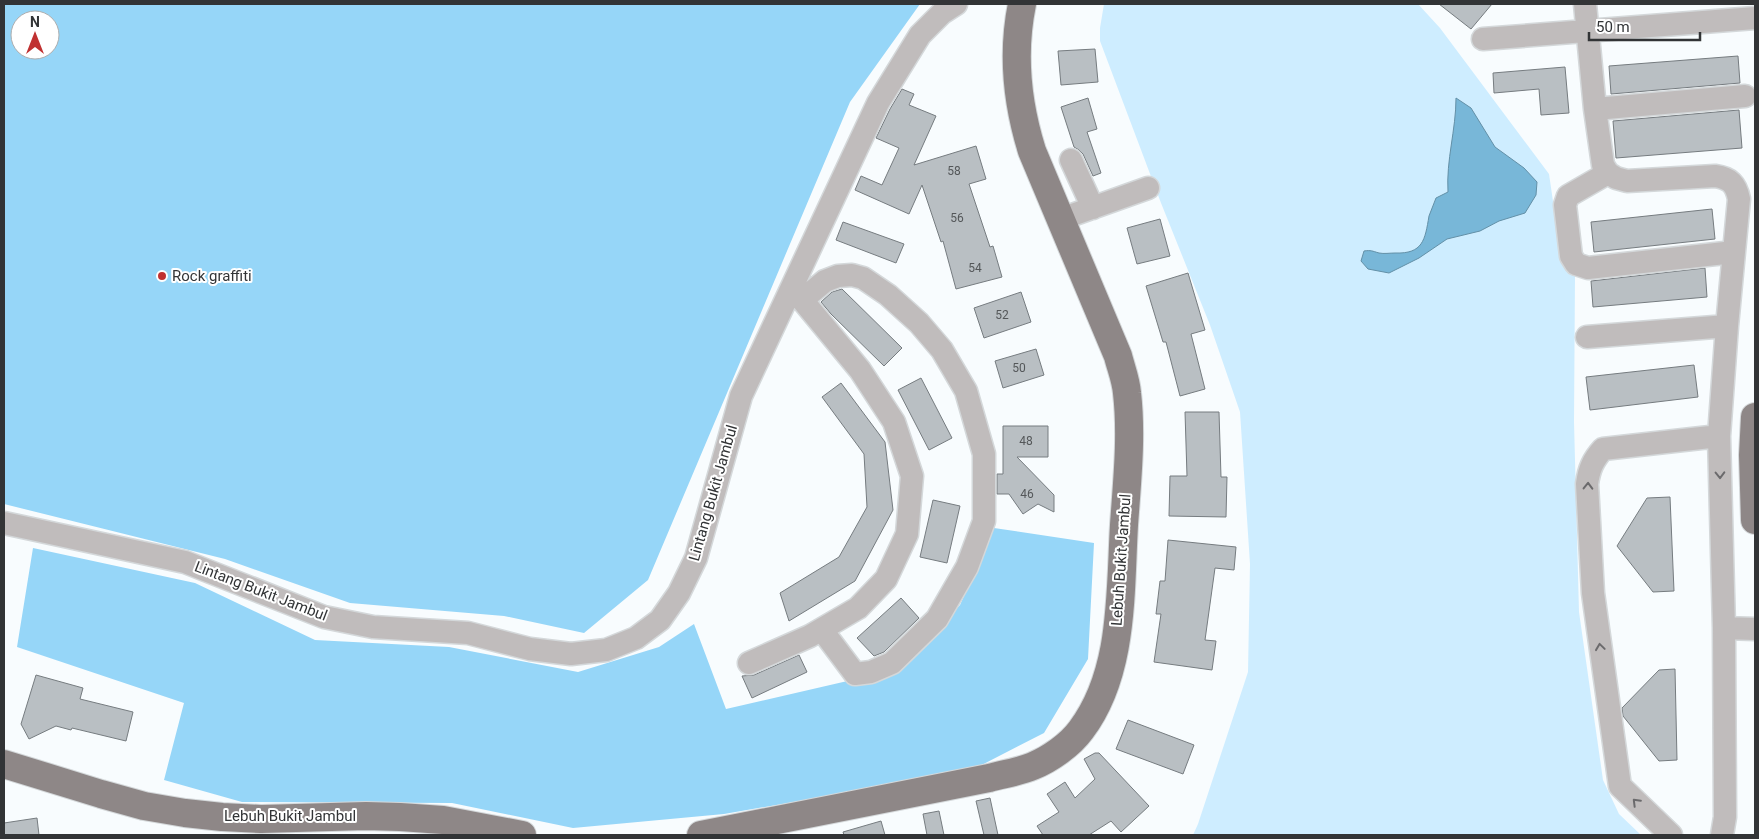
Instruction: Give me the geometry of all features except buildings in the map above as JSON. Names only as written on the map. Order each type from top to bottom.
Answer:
[{"type":"main road","name":"Lebuh Bukit Jambul","points":[[714,834],[989,778],[1033,766],[1058,752],[1081,731],[1096,704],[1108,675],[1115,644],[1127,483],[1129,430],[1127,392],[1118,356],[1032,151],[1024,125],[1016,69],[1017,39],[1022,4]]},
{"type":"main road","points":[[1755,417],[1753,455],[1755,520]]},
{"type":"main road","name":"Lebuh Bukit Jambul","points":[[4,764],[144,806],[185,813],[261,819],[400,817],[442,820],[522,835]]},
{"type":"street","name":"Lintang Bukit Jambul","points":[[4,523],[185,562],[296,607],[332,619],[373,627],[468,633],[530,649],[571,654],[606,650],[636,638],[660,620],[678,593],[696,558],[741,396],[797,294],[878,103],[920,35],[942,14],[956,4]]},
{"type":"street","points":[[1585,4],[1594,109],[1603,165],[1608,173],[1616,178],[1627,181],[1715,176],[1725,178],[1734,183],[1739,199],[1719,436],[1724,628],[1725,817],[1722,835]]},
{"type":"street","points":[[1483,39],[1755,18]]},
{"type":"street","points":[[1594,109],[1745,96]]},
{"type":"street","points":[[1071,160],[1093,208]]},
{"type":"street","points":[[1608,173],[1568,196],[1565,205],[1571,256],[1576,264],[1588,268],[1734,252]]},
{"type":"street","points":[[1061,219],[1148,188]]},
{"type":"street","points":[[749,663],[822,630],[858,608],[886,579],[907,534],[912,476],[894,422],[860,370],[797,294],[838,276],[852,274],[863,278],[888,295],[919,322],[942,350],[966,390],[984,454],[984,521],[967,567],[937,619],[892,663],[871,672],[855,674],[822,630]]},
{"type":"street","points":[[1587,337],[1727,326]]},
{"type":"street","points":[[1671,835],[1620,786],[1592,593],[1587,484],[1589,469],[1594,458],[1603,449],[1719,436]]},
{"type":"street","points":[[1724,628],[1755,629]]},
{"type":"shaded area","points":[[4,4],[920,4],[850,102],[648,580],[584,633],[504,616],[350,603],[225,559],[4,504]]},
{"type":"shaded area","points":[[1104,4],[1418,4],[1440,28],[1549,174],[1560,249],[1575,276],[1574,422],[1579,612],[1603,780],[1619,814],[1641,835],[1193,835],[1248,672],[1250,564],[1240,412],[1210,325],[1161,203],[1100,41]]},
{"type":"shaded area","points":[[1456,98],[1471,108],[1495,147],[1524,168],[1537,182],[1536,195],[1525,213],[1499,221],[1480,231],[1447,239],[1419,258],[1389,273],[1368,269],[1361,261],[1364,251],[1404,253],[1417,248],[1424,239],[1429,216],[1436,198],[1448,192],[1448,168]]},
{"type":"shaded area","points":[[994,528],[1094,543],[1088,659],[1044,733],[968,772],[724,814],[573,828],[452,803],[242,802],[164,780],[184,703],[17,647],[33,548],[195,583],[315,640],[449,647],[578,672],[659,647],[694,624],[726,709],[895,670],[960,605]]},
{"type":"place","name":"Rock graffiti","points":[[162,276]]}]
